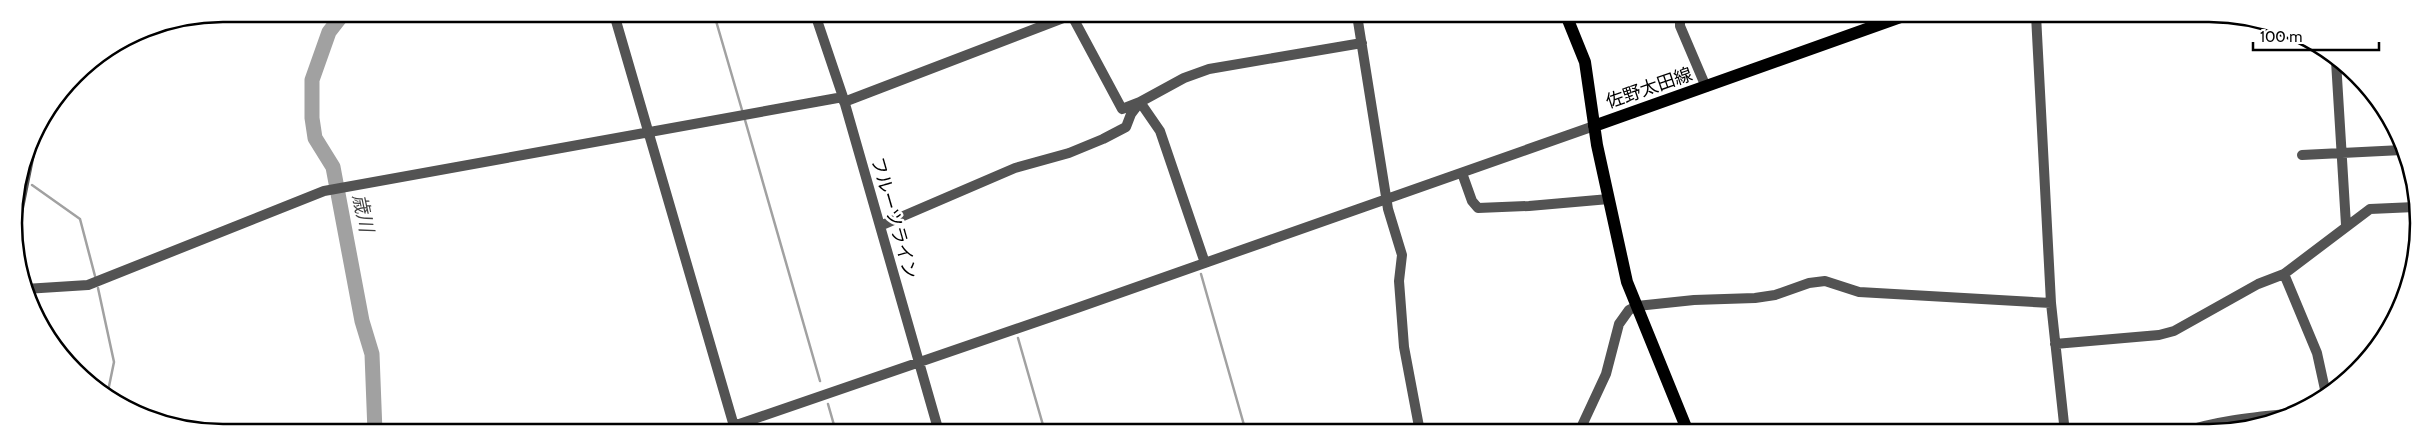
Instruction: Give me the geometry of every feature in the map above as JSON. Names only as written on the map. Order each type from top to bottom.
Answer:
[{"type":"main road","points":[[1569,22],[1585,62],[1594,126]]},
{"type":"main road","name":"佐野太田線","points":[[1685,424],[1627,282],[1594,126],[1886,22]]},
{"type":"street","points":[[616,22],[733,424]]},
{"type":"street","name":"フルーツライン","points":[[818,22],[843,99],[937,424]]},
{"type":"street","points":[[33,289],[88,286],[329,190],[648,132],[843,99],[1052,22]]},
{"type":"street","points":[[1075,22],[1122,109],[1140,102],[1184,78],[1209,68],[1362,42]]},
{"type":"street","points":[[1358,22],[1386,199],[1402,255],[1399,281],[1404,347],[1418,424]]},
{"type":"street","points":[[1680,22],[1680,26],[1706,86]]},
{"type":"street","points":[[2036,22],[2051,303],[2064,424]]},
{"type":"street","points":[[2336,67],[2346,225]]},
{"type":"street","points":[[880,226],[1015,168],[1069,153],[1103,139],[1126,127],[1131,114],[1140,102]]},
{"type":"street","points":[[1140,102],[1160,131],[1205,263]]},
{"type":"street","points":[[740,424],[1594,126]]},
{"type":"street","points":[[2302,156],[2396,150]]},
{"type":"street","points":[[1462,173],[1472,201],[1478,208],[1529,206],[1609,199]]},
{"type":"street","points":[[2055,344],[2174,331],[2258,284],[2284,274],[2346,225],[2370,209],[2410,207]]},
{"type":"street","points":[[2284,274],[2317,353],[2325,388]]},
{"type":"street","points":[[1583,424],[1606,374],[1619,324],[1629,310],[1636,306],[1694,300],[1755,298],[1775,295],[1809,283],[1825,281],[1868,293],[2051,303]]},
{"type":"street","points":[[2221,424],[2240,418],[2270,415]]},
{"type":"waterway","name":"歳川","points":[[337,22],[329,32],[312,80],[312,118],[315,138],[333,167],[362,321],[372,354],[375,424]]},
{"type":"waterway","points":[[716,22],[742,110]]},
{"type":"waterway","points":[[745,120],[820,381]]},
{"type":"waterway","points":[[32,185],[80,219],[95,276]]},
{"type":"waterway","points":[[1201,274],[1244,424]]},
{"type":"waterway","points":[[98,288],[114,362],[109,388]]},
{"type":"waterway","points":[[1018,338],[1043,424]]},
{"type":"waterway","points":[[828,404],[834,424]]}]
